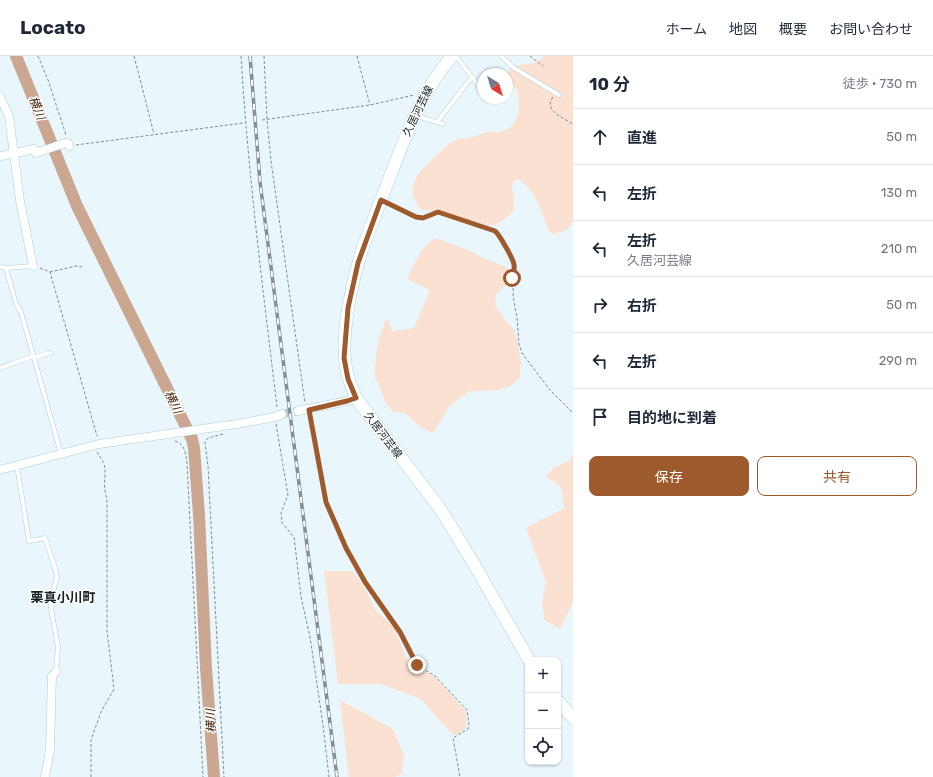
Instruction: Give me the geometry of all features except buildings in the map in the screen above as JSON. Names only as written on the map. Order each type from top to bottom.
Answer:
[{"type":"main road","name":"久居河芸線","points":[[452,56],[424,94],[414,115],[358,263],[348,308],[344,358],[348,379],[356,398],[441,510],[527,657]]},
{"type":"main road","points":[[561,705],[573,718]]},
{"type":"street","points":[[0,98],[9,116],[15,153],[20,201],[33,266]]},
{"type":"street","points":[[1,157],[34,149],[36,153],[68,144]]},
{"type":"street","points":[[304,410],[356,398]]},
{"type":"street","points":[[0,470],[97,445],[237,424],[279,416]]},
{"type":"street","points":[[45,777],[50,750],[52,676],[56,672]]},
{"type":"lane","points":[[456,56],[477,84]]},
{"type":"lane","points":[[501,56],[514,68],[557,94]]},
{"type":"lane","points":[[437,122],[472,77]]},
{"type":"lane","points":[[414,115],[443,124]]},
{"type":"lane","points":[[0,267],[33,266]]},
{"type":"lane","points":[[6,268],[16,304],[21,312],[61,454]]},
{"type":"lane","points":[[0,368],[51,353]]},
{"type":"lane","points":[[17,465],[29,541],[45,538],[56,571],[57,580],[51,599],[51,608],[58,647],[56,672]]},
{"type":"path","points":[[38,56],[48,80],[68,144],[243,123]]},
{"type":"path","points":[[134,56],[154,134]]},
{"type":"path","points":[[241,56],[249,170],[288,495],[281,512],[282,523],[294,537],[301,597],[310,637],[329,777]]},
{"type":"path","points":[[264,56],[267,120],[271,161],[304,410],[326,502],[346,548],[365,582],[400,632],[417,665],[435,676],[467,710],[468,729],[453,738],[460,777]]},
{"type":"path","points":[[357,56],[370,106]]},
{"type":"path","points":[[530,56],[543,66]]},
{"type":"path","points":[[262,120],[370,106],[413,95],[424,94]]},
{"type":"path","points":[[557,94],[551,100],[552,109],[560,117],[573,124]]},
{"type":"path","points":[[381,200],[416,217],[423,218],[438,212],[497,232],[514,261],[513,296],[517,318],[519,344],[522,353],[550,390],[573,412]]},
{"type":"path","points":[[33,266],[50,272],[76,266],[83,267]]},
{"type":"path","points":[[50,272],[97,445],[106,470],[107,631],[114,689],[101,712],[91,740],[91,777]]},
{"type":"path","points":[[223,434],[208,438],[205,442],[208,466],[224,777]]},
{"type":"path","points":[[176,441],[179,442],[184,449],[187,463],[203,777]]},
{"type":"shaded area","points":[[544,56],[573,56],[573,221],[567,230],[553,234],[549,231],[537,201],[532,193],[522,182],[516,179],[511,186],[514,195],[514,210],[504,220],[495,225],[486,225],[444,212],[422,210],[416,202],[413,194],[413,187],[415,180],[424,167],[447,146],[456,140],[473,137],[488,132],[501,132],[510,127],[514,123],[519,108],[518,93],[513,84],[513,68],[510,68],[534,63]]},
{"type":"shaded area","points":[[435,238],[471,251],[485,259],[504,266],[511,272],[509,281],[496,295],[495,305],[506,321],[514,329],[521,363],[519,379],[510,386],[500,390],[470,391],[450,406],[433,433],[420,427],[406,414],[392,411],[386,403],[375,377],[375,366],[378,342],[386,318],[392,331],[414,328],[430,290],[407,279],[422,251],[430,241]]},
{"type":"shaded area","points":[[573,454],[573,602],[560,629],[544,620],[542,601],[546,582],[526,528],[564,508],[561,487],[546,476],[553,468],[570,460]]},
{"type":"shaded area","points":[[324,571],[353,571],[366,590],[375,610],[394,626],[406,657],[412,665],[435,677],[465,710],[467,727],[462,732],[455,735],[451,733],[421,699],[381,684],[338,684]]},
{"type":"shaded area","points":[[340,700],[393,729],[404,755],[402,774],[395,777],[349,777]]},
{"type":"waterway","name":"横川","points":[[16,56],[77,206],[192,439],[199,515],[206,668],[214,777]]},
{"type":"tunnel","points":[[282,414],[298,411]]},
{"type":"railway","points":[[250,56],[260,182],[337,777]]},
{"type":"district","name":"栗真小川町","points":[[63,597]]},
{"type":"route","points":[[417,665],[400,632],[379,604],[346,548],[326,502],[309,410],[356,398],[348,379],[344,358],[348,308],[358,263],[381,200],[416,217],[423,218],[438,212],[497,232],[513,259],[514,265],[512,278]]}]
